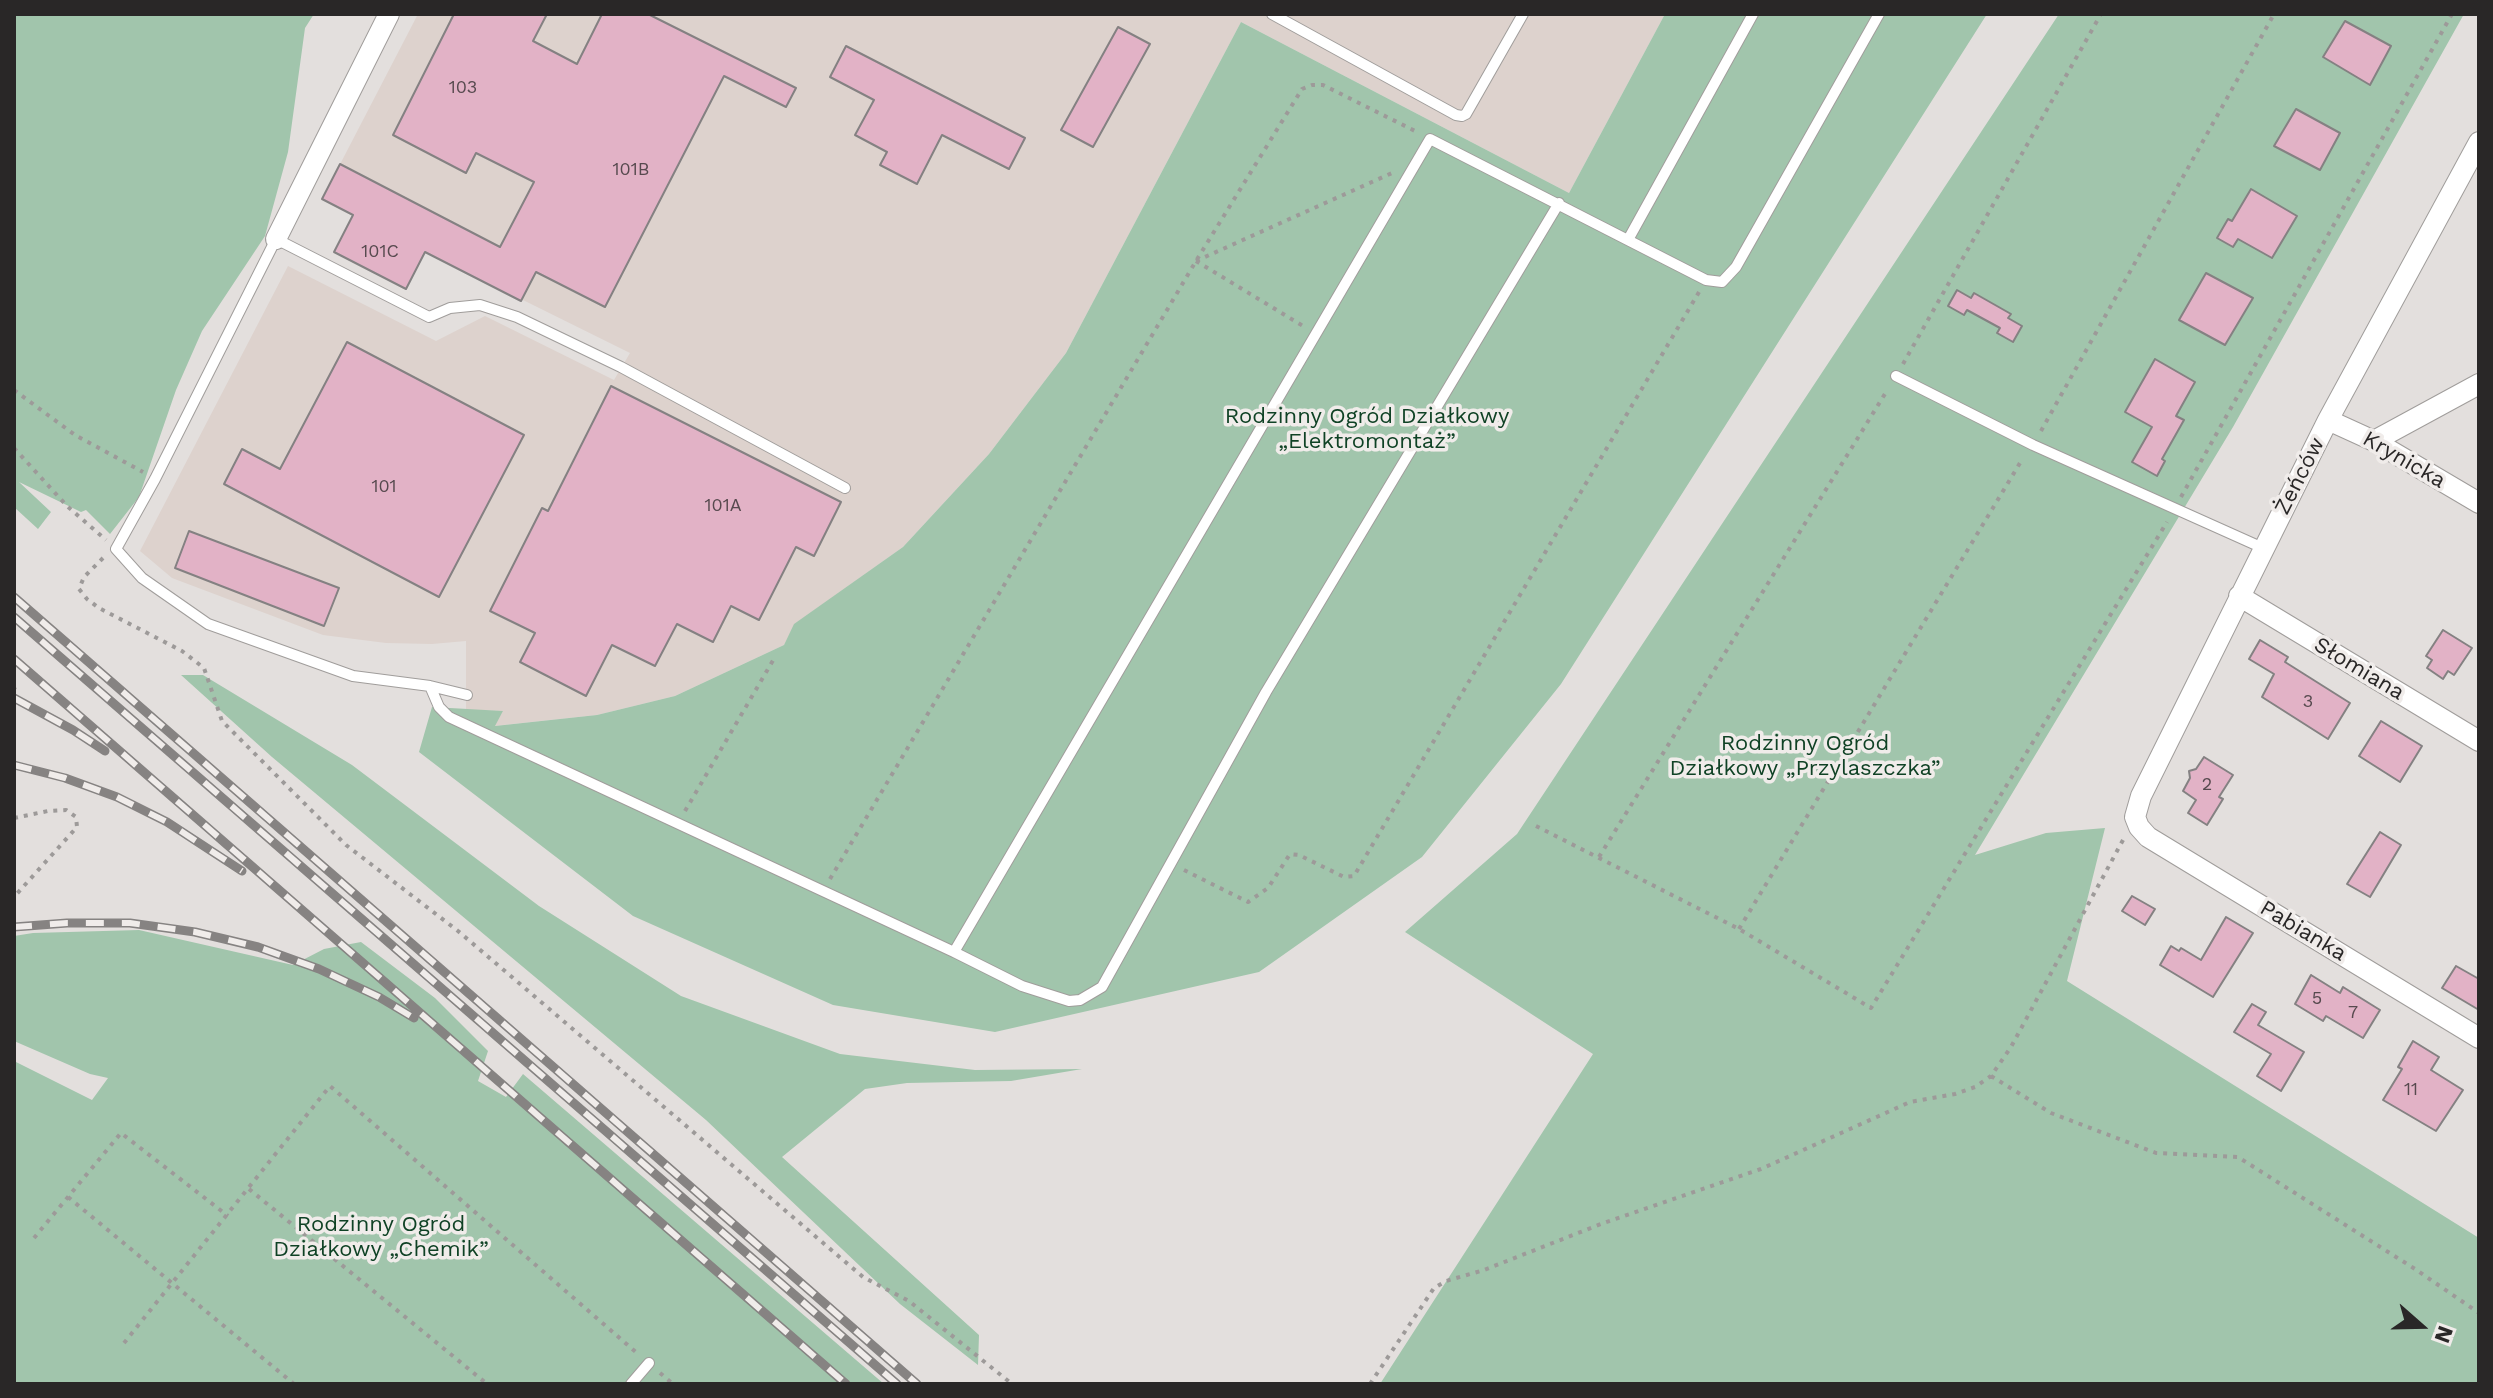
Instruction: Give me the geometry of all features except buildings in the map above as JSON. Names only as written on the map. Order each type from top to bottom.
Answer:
[{"type":"street","points":[[276,239],[389,14]]},
{"type":"street","name":"Żeńców","points":[[2135,817],[2141,796],[2328,420],[2479,142]]},
{"type":"street","points":[[2374,441],[2479,384]]},
{"type":"street","name":"Krynicka","points":[[2328,420],[2374,441],[2479,503]]},
{"type":"street","name":"Słomiana","points":[[2239,596],[2479,741]]},
{"type":"street","name":"Pabianka","points":[[2135,817],[2148,837],[2479,1038]]},
{"type":"lane","points":[[1272,14],[1462,116],[1466,114],[1523,14]]},
{"type":"lane","points":[[1629,238],[1753,14]]},
{"type":"lane","points":[[954,952],[1430,139],[1706,280],[1722,282],[1736,267],[1879,14]]},
{"type":"lane","points":[[430,686],[439,707],[449,717],[1022,986],[1069,1001],[1087,997],[1102,987],[1273,679],[1559,203]]},
{"type":"lane","points":[[467,695],[430,686],[353,676],[208,624],[142,578],[116,549],[155,479],[276,239],[429,317],[450,308],[480,305],[517,317],[621,367],[845,488]]},
{"type":"lane","points":[[1896,376],[2033,445],[2263,548]]},
{"type":"lane","points":[[631,1384],[649,1363]]},
{"type":"path","points":[[1599,857],[1896,376],[2101,14]]},
{"type":"path","points":[[1739,929],[2016,467],[2033,445],[2274,14]]},
{"type":"path","points":[[823,892],[1196,261],[1302,89],[1323,85],[1430,139]]},
{"type":"path","points":[[1196,261],[1416,162]]},
{"type":"path","points":[[1196,261],[1316,334]]},
{"type":"path","points":[[1169,863],[1248,902],[1268,888],[1290,854],[1299,855],[1344,877],[1354,876],[1706,280]]},
{"type":"path","points":[[14,390],[75,435],[155,479]]},
{"type":"path","points":[[14,448],[67,506],[116,549],[84,577],[79,589],[99,608],[182,651],[204,668],[222,721],[346,845],[458,931],[863,1277],[909,1301],[1012,1384]]},
{"type":"path","points":[[678,823],[775,657]]},
{"type":"path","points":[[14,818],[66,810],[76,817],[77,827],[14,897]]},
{"type":"path","points":[[1370,1384],[1434,1288],[1446,1281],[1761,1169],[1910,1102],[1955,1094],[1975,1087],[1991,1076],[2011,1047],[2135,817]]},
{"type":"path","points":[[1536,826],[1739,929],[1871,1008]]},
{"type":"path","points":[[1991,1076],[2051,1113],[2156,1153],[2238,1157],[2479,1313]]},
{"type":"path","points":[[124,1343],[330,1086],[673,1384]]},
{"type":"path","points":[[34,1238],[121,1133],[228,1216]]},
{"type":"path","points":[[249,1189],[487,1384]]},
{"type":"path","points":[[68,1197],[294,1384]]},
{"type":"shaded area","points":[[418,14],[1665,14],[1569,193],[1241,22],[1066,353],[989,454],[903,547],[795,624],[784,645],[675,696],[597,715],[494,726],[503,711],[466,710],[466,641],[386,643],[323,635],[172,578],[140,551],[288,266],[436,341],[485,316],[614,380],[630,353],[426,252],[406,289],[334,252],[353,215],[322,199]]},
{"type":"green space","points":[[14,14],[314,14],[305,28],[288,152],[265,236],[202,331],[176,390],[139,497],[110,534],[86,510],[81,512],[19,482],[51,512],[38,529],[14,507]]},
{"type":"green space","name":"Rodzinny Ogród Działkowy „Elektromontaż”","points":[[1665,14],[1987,14],[1561,684],[1422,857],[1259,972],[995,1032],[833,1005],[633,916],[419,752],[432,707],[503,711],[495,726],[597,715],[675,696],[784,645],[794,624],[903,547],[989,454],[1066,353],[1241,22],[1569,193]]},
{"type":"green space","name":"Rodzinny Ogród Działkowy „Przylaszczka”","points":[[2059,14],[2464,14],[2233,427],[1975,855],[2046,833],[2105,828],[2067,981],[2479,1238],[2479,1384],[1380,1384],[1593,1054],[1405,932],[1517,834]]},
{"type":"green space","points":[[181,675],[203,675],[352,765],[539,906],[681,996],[840,1054],[975,1070],[1082,1069],[1011,1081],[907,1083],[865,1089],[782,1157],[979,1335],[978,1365],[900,1304],[706,1120],[272,757]]},
{"type":"green space","name":"Rodzinny Ogród Działkowy „Chemik”","points":[[139,930],[293,965],[324,949],[361,942],[435,998],[488,1051],[478,1081],[506,1097],[523,1074],[884,1384],[14,1384],[14,1061],[92,1100],[108,1078],[90,1074],[14,1041],[14,936]]},
{"type":"railway","points":[[14,597],[917,1384]]},
{"type":"railway","points":[[14,617],[897,1384]]},
{"type":"railway","points":[[14,659],[846,1384]]},
{"type":"railway","points":[[14,698],[105,751]]},
{"type":"railway","points":[[14,765],[65,778],[117,797],[167,822],[242,871]]},
{"type":"railway","points":[[14,927],[130,923],[195,932],[258,947],[319,969],[379,997],[414,1018]]}]
